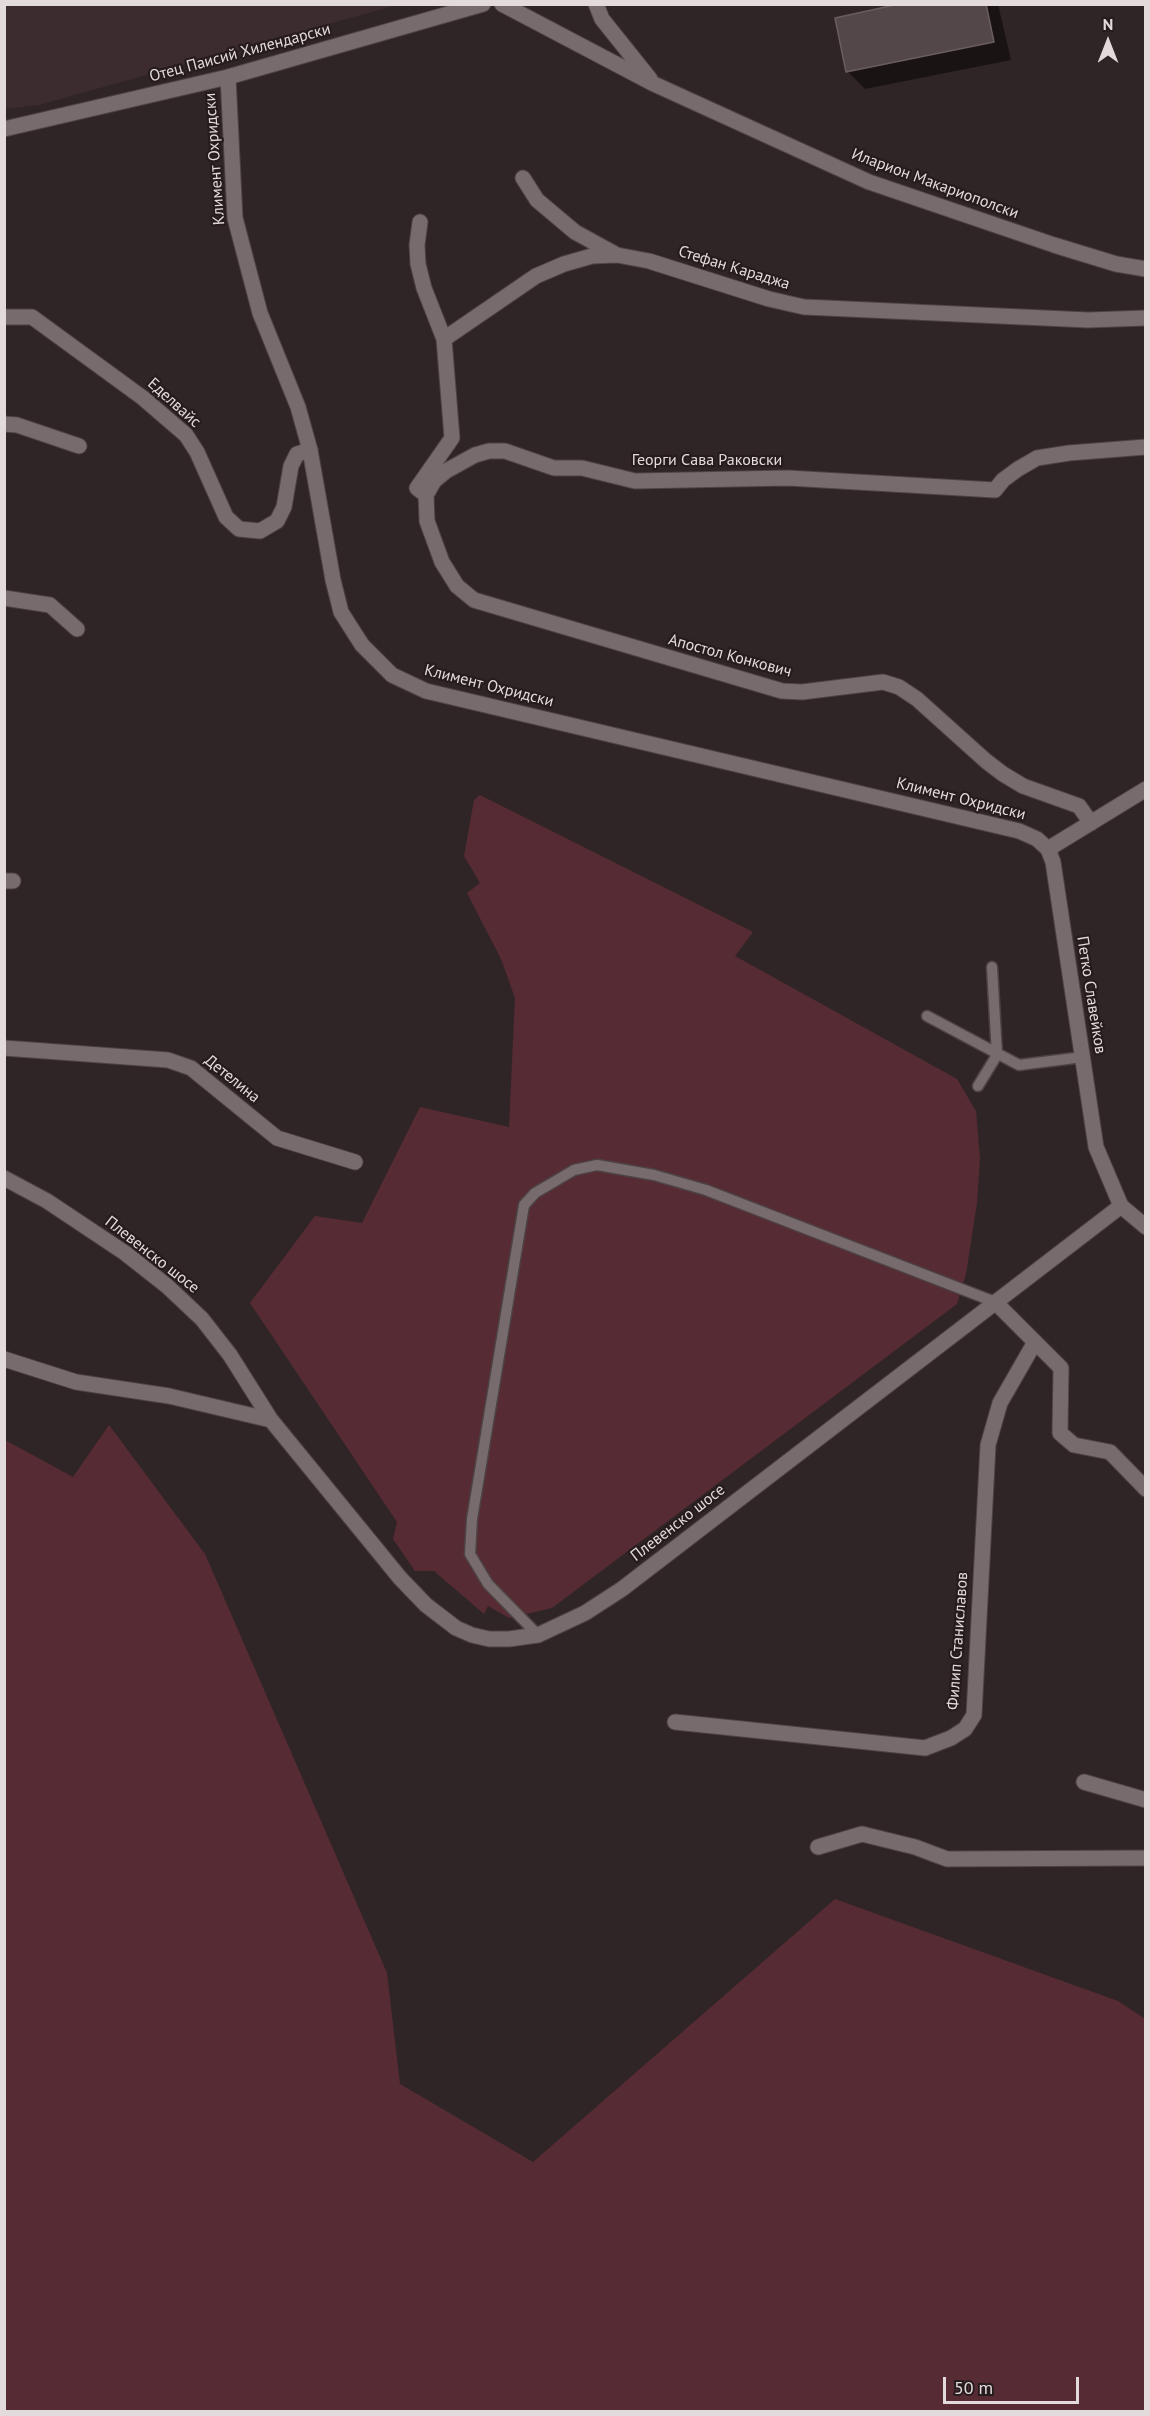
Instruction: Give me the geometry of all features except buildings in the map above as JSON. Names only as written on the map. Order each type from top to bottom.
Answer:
[{"type":"street","name":"Отец Паисий Хилендарски","points":[[4,129],[228,77],[483,4]]},
{"type":"street","name":"Иларион Макариополски","points":[[502,4],[654,84],[869,182],[1054,246],[1116,264],[1146,269]]},
{"type":"street","name":"Иларион Макариополски","points":[[596,4],[602,19],[654,84]]},
{"type":"street","name":"Климент Охридски","points":[[228,77],[235,218],[260,313],[298,407],[310,450],[333,580],[341,612],[362,645],[392,675],[426,691],[1020,831],[1037,838],[1048,849]]},
{"type":"street","points":[[523,178],[537,200],[575,232],[617,255]]},
{"type":"street","points":[[420,222],[417,245],[418,264],[424,288],[444,339],[452,438],[417,488],[426,495]]},
{"type":"street","name":"Стефан Караджа","points":[[444,339],[536,276],[564,264],[592,256],[617,255],[649,261],[769,300],[804,307],[1088,320],[1146,318]]},
{"type":"street","name":"Еделвайс","points":[[4,317],[32,317],[143,398],[186,435],[197,452],[226,517],[239,529],[260,531],[278,521],[284,507],[291,466],[297,454],[310,450]]},
{"type":"street","points":[[4,424],[17,425],[79,446]]},
{"type":"street","name":"Георги Сава Раковски","points":[[426,495],[434,481],[446,471],[475,455],[489,451],[505,451],[554,468],[582,468],[635,481],[788,478],[995,490],[1011,474],[1037,458],[1146,447]]},
{"type":"street","name":"Апостол Конкович","points":[[426,495],[427,521],[442,562],[458,586],[474,600],[782,691],[802,692],[883,682],[899,687],[1003,774],[1031,789],[1079,806],[1091,823]]},
{"type":"street","points":[[4,598],[50,605],[77,629]]},
{"type":"street","points":[[1048,849],[1146,789]]},
{"type":"street","name":"Петко Славейков","points":[[1048,849],[1053,862],[1096,1147],[1121,1206]]},
{"type":"street","name":"Детелина","points":[[4,1048],[168,1060],[191,1068],[277,1138],[356,1162]]},
{"type":"street","name":"Плевенско шосе","points":[[4,1178],[47,1201],[125,1253],[167,1286],[202,1319],[230,1355],[271,1420],[400,1578],[426,1605],[456,1628],[489,1639],[538,1635],[585,1613],[622,1589],[1121,1206]]},
{"type":"street","points":[[1121,1206],[1137,1222],[1146,1227]]},
{"type":"street","points":[[995,1302],[1061,1368],[1060,1433],[1074,1445],[1110,1452],[1146,1489]]},
{"type":"street","name":"Филип Станиславов","points":[[675,1722],[925,1748],[965,1730],[974,1715],[988,1445],[1000,1403],[1035,1341]]},
{"type":"street","points":[[4,1359],[76,1382],[169,1396],[271,1420]]},
{"type":"street","points":[[1084,1782],[1146,1800]]},
{"type":"street","points":[[819,1847],[862,1834],[915,1847],[947,1859],[1146,1857]]},
{"type":"lane","points":[[978,1086],[997,1055],[992,968]]},
{"type":"lane","points":[[927,1016],[1019,1065],[1083,1057]]},
{"type":"lane","points":[[538,1635],[488,1584],[470,1554],[472,1519],[524,1205],[535,1192],[574,1170],[597,1165],[654,1175],[706,1190],[995,1302]]},
{"type":"shaded area","points":[[4,5],[397,5],[39,105],[5,109]]},
{"type":"shaded area","points":[[480,795],[753,932],[735,956],[957,1079],[976,1111],[980,1159],[977,1203],[966,1274],[957,1304],[552,1608],[509,1618],[488,1606],[484,1614],[434,1571],[415,1571],[393,1539],[397,1522],[250,1303],[315,1216],[362,1223],[420,1107],[509,1127],[515,998],[501,959],[467,893],[480,883],[464,856],[474,800]]},
{"type":"shaded area","points":[[109,1425],[205,1554],[387,1973],[400,2084],[533,2162],[835,1899],[1118,2001],[1145,2019],[1145,2411],[5,2411],[5,1440],[73,1477]]}]
